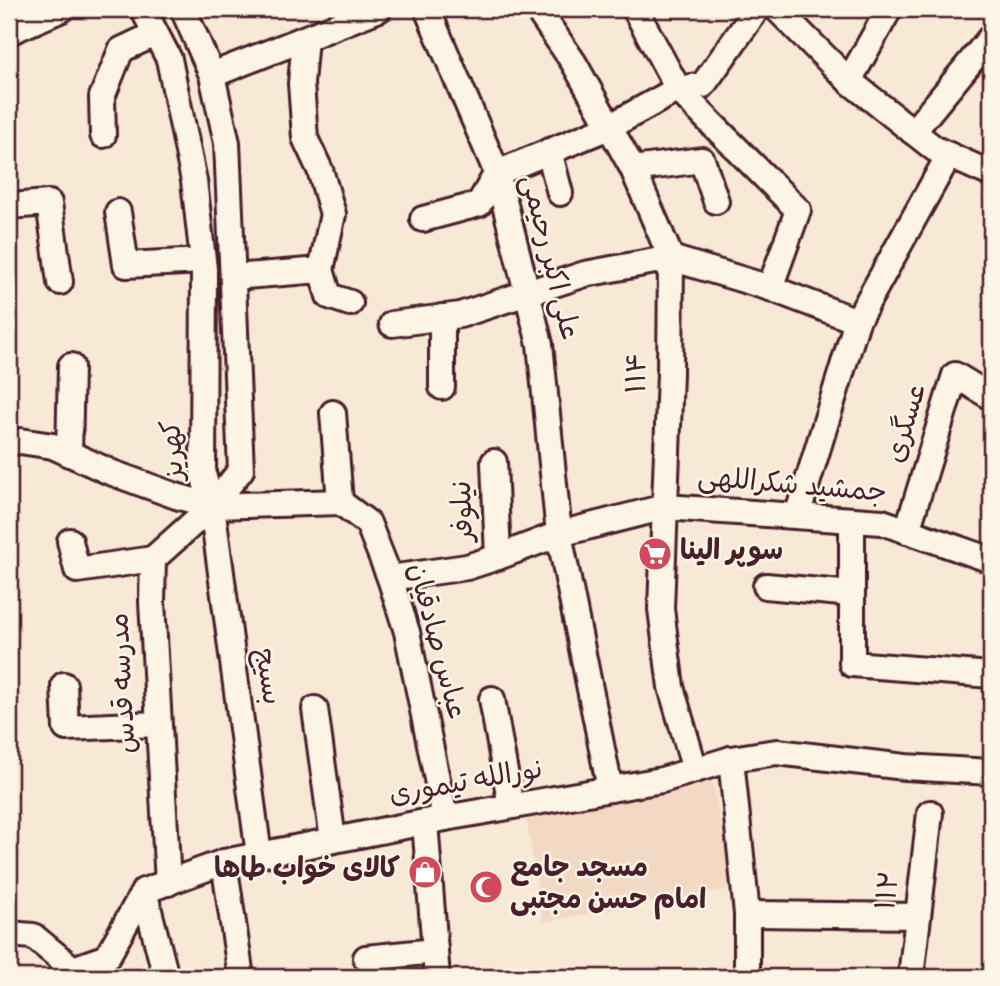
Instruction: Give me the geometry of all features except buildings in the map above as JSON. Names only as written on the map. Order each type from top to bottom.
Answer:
[{"type":"street","points":[[9,32],[62,9]]},
{"type":"street","name":"کهریز","points":[[142,9],[169,59],[194,181],[203,261],[202,474],[212,506]]},
{"type":"street","name":"کهریز","points":[[183,9],[212,75],[227,143],[241,470],[212,506]]},
{"type":"street","points":[[212,75],[379,9]]},
{"type":"street","name":"علی اکبر رحیمی","points":[[427,9],[497,173],[540,344],[559,534],[610,789]]},
{"type":"street","name":"۱۱۴","points":[[537,9],[574,63],[633,169],[671,258],[670,374],[661,609],[671,687],[695,770]]},
{"type":"street","points":[[635,9],[678,89],[798,210],[770,288]]},
{"type":"street","points":[[423,219],[480,204],[497,173],[609,127],[678,89],[703,85],[757,9]]},
{"type":"street","points":[[777,9],[849,81],[935,149],[991,174]]},
{"type":"street","points":[[849,81],[887,13]]},
{"type":"street","points":[[103,135],[102,97],[121,50],[155,34]]},
{"type":"street","points":[[913,132],[991,37]]},
{"type":"street","points":[[305,39],[301,83],[305,138],[320,170],[333,214],[321,270],[329,296],[350,303]]},
{"type":"street","points":[[549,151],[560,193]]},
{"type":"street","points":[[797,516],[857,321],[949,155]]},
{"type":"street","points":[[633,169],[702,160],[716,201]]},
{"type":"street","points":[[9,206],[49,203],[60,282]]},
{"type":"street","points":[[118,212],[126,265],[203,261]]},
{"type":"street","points":[[392,324],[460,315],[585,274],[671,258],[770,288],[857,321]]},
{"type":"street","points":[[233,277],[321,270]]},
{"type":"street","points":[[442,317],[442,387]]},
{"type":"street","points":[[69,454],[71,366]]},
{"type":"street","name":"عسگری","points":[[906,531],[955,375],[990,392]]},
{"type":"street","points":[[9,443],[20,441],[53,446],[110,472],[212,506],[340,502],[333,413]]},
{"type":"street","name":"نیلوفر","points":[[494,462],[498,557]]},
{"type":"street","name":"عباس صادقیان","points":[[340,502],[368,523],[390,578],[407,632],[435,820],[437,977]]},
{"type":"street","points":[[70,541],[77,570],[153,559],[212,506]]},
{"type":"street","name":"بسیج","points":[[212,506],[259,855]]},
{"type":"street","name":"جمشید شکراللهی","points":[[390,578],[467,567],[559,534],[665,507],[882,522],[991,559]]},
{"type":"street","points":[[852,520],[852,664],[991,675]]},
{"type":"street","name":"مدرسه قدس","points":[[153,559],[152,602],[168,883]]},
{"type":"street","points":[[766,586],[852,594]]},
{"type":"street","points":[[64,685],[66,728],[158,724]]},
{"type":"street","points":[[492,699],[511,806]]},
{"type":"street","points":[[315,709],[333,840]]},
{"type":"street","name":"نورالله تیموری","points":[[144,891],[224,862],[435,820],[662,780],[731,759],[777,752],[905,767],[991,772]]},
{"type":"street","points":[[731,759],[747,914],[747,977]]},
{"type":"street","name":"۱۱۲","points":[[911,977],[930,813]]},
{"type":"street","points":[[224,862],[241,977]]},
{"type":"street","points":[[9,933],[33,936],[73,969],[107,957],[144,891]]},
{"type":"street","points":[[144,891],[166,977]]},
{"type":"street","points":[[747,914],[918,916]]},
{"type":"street","points":[[366,958],[435,951]]},
{"type":"shaded area","points":[[712,779],[734,888],[543,922],[526,816]]},
{"type":"place","name":"سوپر الینا","points":[[655,554]]},
{"type":"place","name":"کالای خواب طاها","points":[[425,872]]},
{"type":"place","name":"مسجد جامع امام حسن مجتبی","points":[[486,887]]}]
